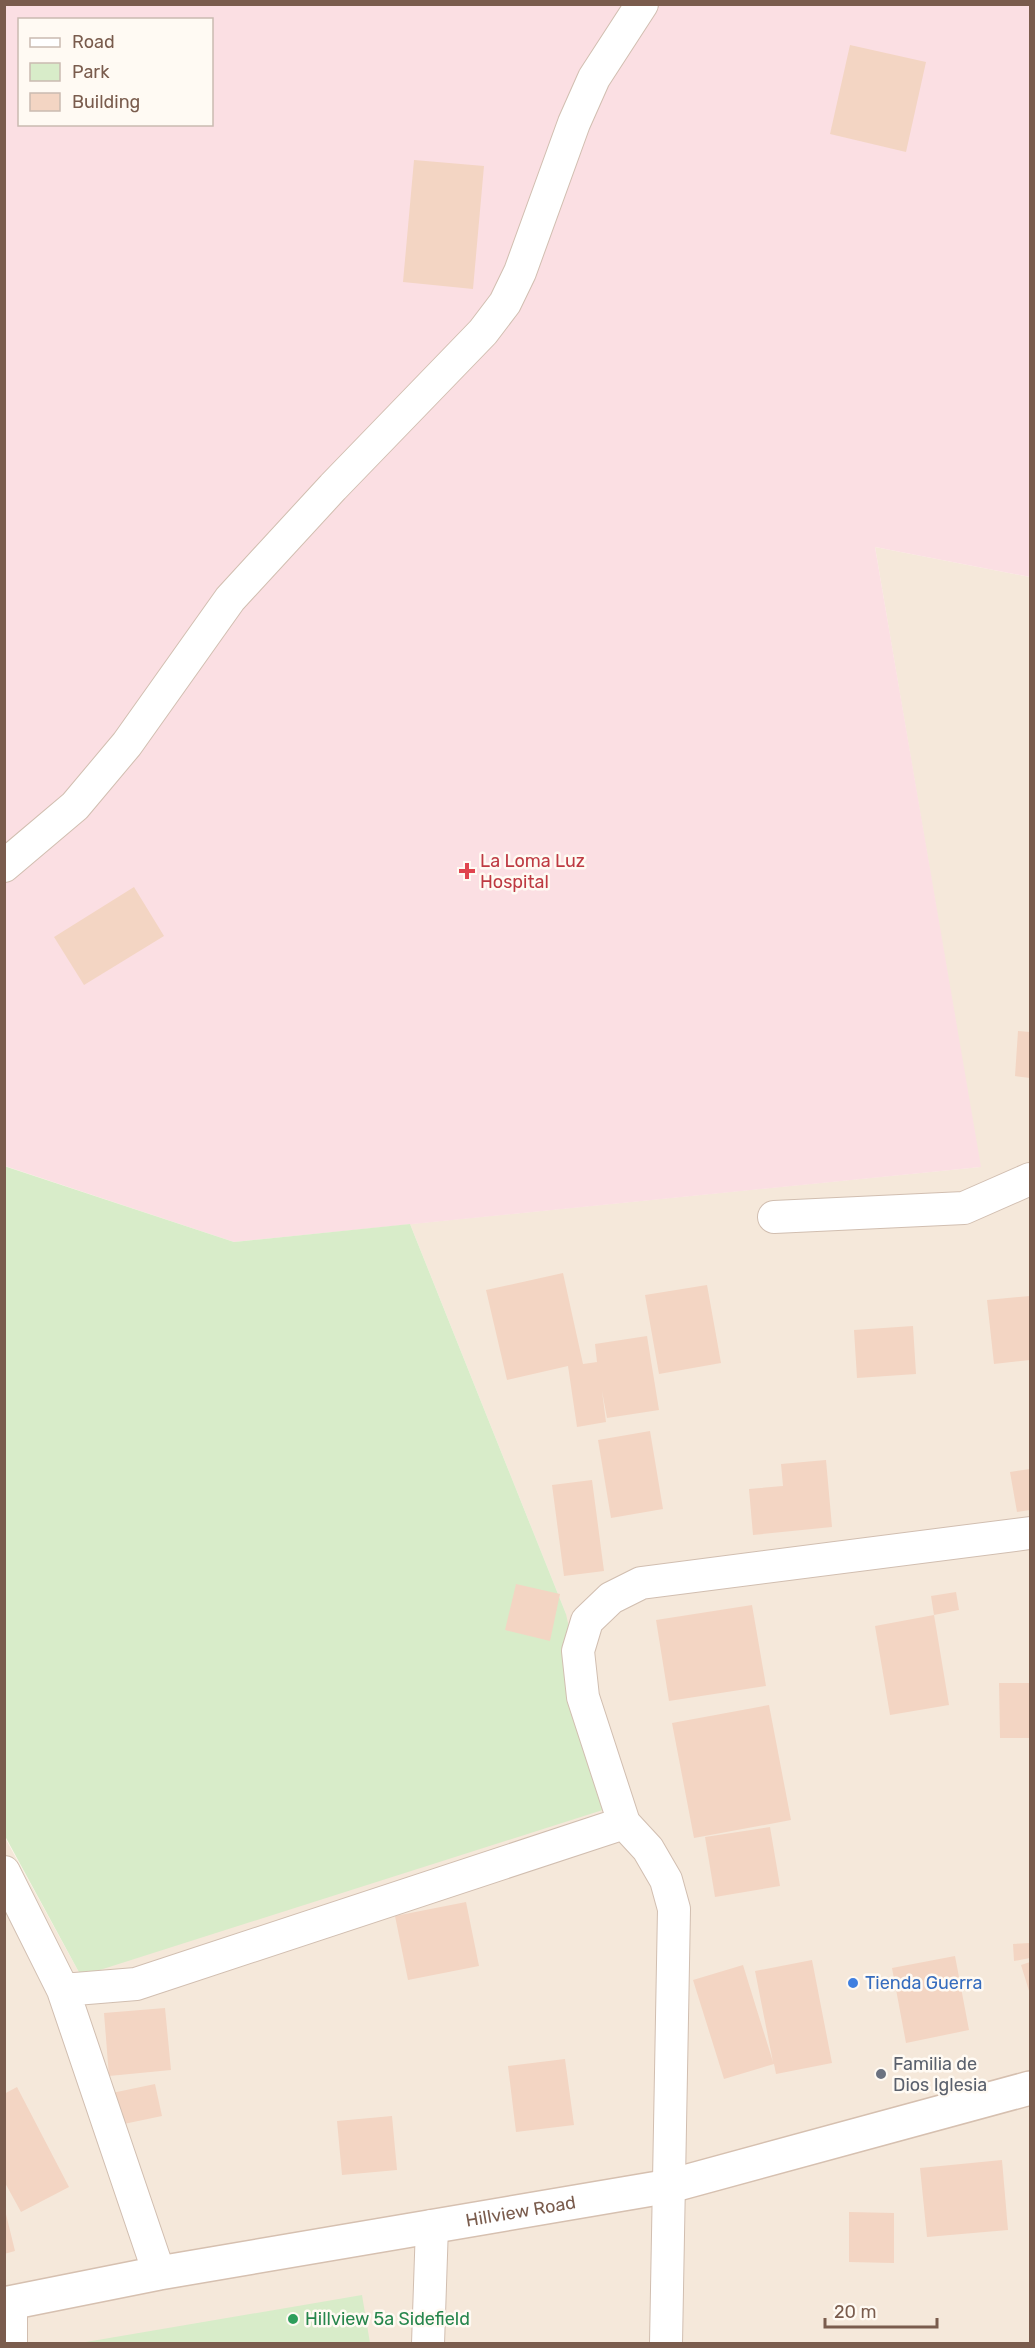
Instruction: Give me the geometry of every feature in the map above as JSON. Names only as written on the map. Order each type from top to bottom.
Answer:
[{"type":"street","points":[[4,866],[75,806],[127,744],[230,599],[333,487],[483,332],[505,303],[520,272],[569,134],[590,87],[642,4]]},
{"type":"street","points":[[774,1217],[964,1208],[1030,1179]]},
{"type":"street","points":[[666,2343],[674,1909],[666,1880],[648,1850],[624,1823],[583,1697],[578,1651],[587,1621],[611,1598],[641,1583],[1030,1533]]},
{"type":"street","points":[[63,1990],[136,1984],[624,1823]]},
{"type":"street","points":[[4,1872],[63,1990],[159,2273]]},
{"type":"street","name":"Hillview Road","points":[[8,2304],[159,2273],[670,2186],[1030,2088]]},
{"type":"street","points":[[428,2343],[432,2226]]},
{"type":"street","points":[[8,2304],[11,2343]]},
{"type":"shaded area","name":"La Loma Luz Hospital","points":[[5,5],[1030,5],[1030,577],[875,547],[981,1167],[234,1242],[5,1166]]},
{"type":"shaded area","points":[[875,547],[1030,577],[1030,2343],[5,2343],[4,1836],[81,1976],[566,1614],[410,1224],[980,1167]]},
{"type":"green space","points":[[4,1166],[234,1242],[410,1224],[566,1614],[609,1808],[81,1976],[5,1836]]},
{"type":"green space","name":"Hillview 5a Sidefield","points":[[362,2295],[370,2343],[80,2343]]},
{"type":"building","points":[[850,45],[926,62],[906,152],[830,134]]},
{"type":"building","points":[[414,160],[484,166],[473,289],[403,282]]},
{"type":"building","points":[[134,887],[164,936],[84,985],[54,937]]},
{"type":"building","points":[[1018,1031],[1030,1032],[1030,1078],[1015,1076]]},
{"type":"building","points":[[563,1273],[583,1364],[597,1362],[595,1344],[647,1336],[659,1410],[607,1418],[602,1391],[606,1422],[577,1427],[568,1366],[507,1380],[486,1290]]},
{"type":"building","points":[[707,1285],[721,1363],[659,1374],[645,1295]]},
{"type":"building","points":[[1030,1296],[1030,1360],[994,1364],[987,1300]]},
{"type":"building","points":[[913,1326],[916,1374],[857,1378],[854,1330]]},
{"type":"building","points":[[650,1431],[663,1509],[611,1518],[598,1440]]},
{"type":"building","points":[[826,1460],[832,1527],[753,1535],[749,1489],[783,1486],[781,1464]]},
{"type":"building","points":[[1030,1469],[1030,1510],[1017,1512],[1010,1472]]},
{"type":"building","points":[[592,1480],[604,1571],[564,1576],[552,1485]]},
{"type":"building","points":[[516,1584],[560,1594],[550,1641],[505,1630]]},
{"type":"building","points":[[956,1592],[959,1610],[934,1615],[931,1596]]},
{"type":"building","points":[[752,1605],[766,1686],[669,1701],[656,1620]]},
{"type":"building","points":[[934,1615],[949,1705],[890,1715],[875,1626]]},
{"type":"building","points":[[999,1683],[1030,1683],[1030,1738],[1000,1738]]},
{"type":"building","points":[[769,1705],[791,1820],[694,1838],[672,1723]]},
{"type":"building","points":[[770,1827],[780,1886],[715,1897],[705,1837]]},
{"type":"building","points":[[466,1902],[479,1966],[408,1980],[395,1916]]},
{"type":"building","points":[[1030,1943],[1030,1958],[1014,1961],[1013,1944]]},
{"type":"building","points":[[955,1956],[969,2030],[906,2043],[892,1968]]},
{"type":"building","points":[[812,1960],[832,2063],[776,2074],[774,2064],[724,2079],[693,1980],[743,1965],[773,2062],[755,1971]]},
{"type":"building","points":[[1030,1962],[1030,1994],[1021,1965]]},
{"type":"building","points":[[165,2008],[171,2070],[109,2076],[104,2013]]},
{"type":"building","points":[[565,2059],[574,2125],[516,2132],[508,2066]]},
{"type":"building","points":[[155,2084],[162,2116],[119,2125],[112,2093]]},
{"type":"building","points":[[17,2087],[69,2187],[21,2212],[4,2181],[4,2094]]},
{"type":"building","points":[[392,2116],[397,2170],[342,2175],[337,2121]]},
{"type":"building","points":[[1002,2160],[1008,2230],[927,2237],[920,2168]]},
{"type":"building","points":[[4,2206],[15,2251],[4,2254]]},
{"type":"building","points":[[849,2212],[894,2213],[894,2263],[849,2262]]},
{"type":"place","name":"La Loma Luz Hospital","points":[[467,871]]},
{"type":"place","name":"Tienda Guerra","points":[[853,1983]]},
{"type":"place","name":"Familia de Dios Iglesia","points":[[881,2074]]},
{"type":"place","name":"Hillview 5a Sidefield","points":[[293,2319]]}]
